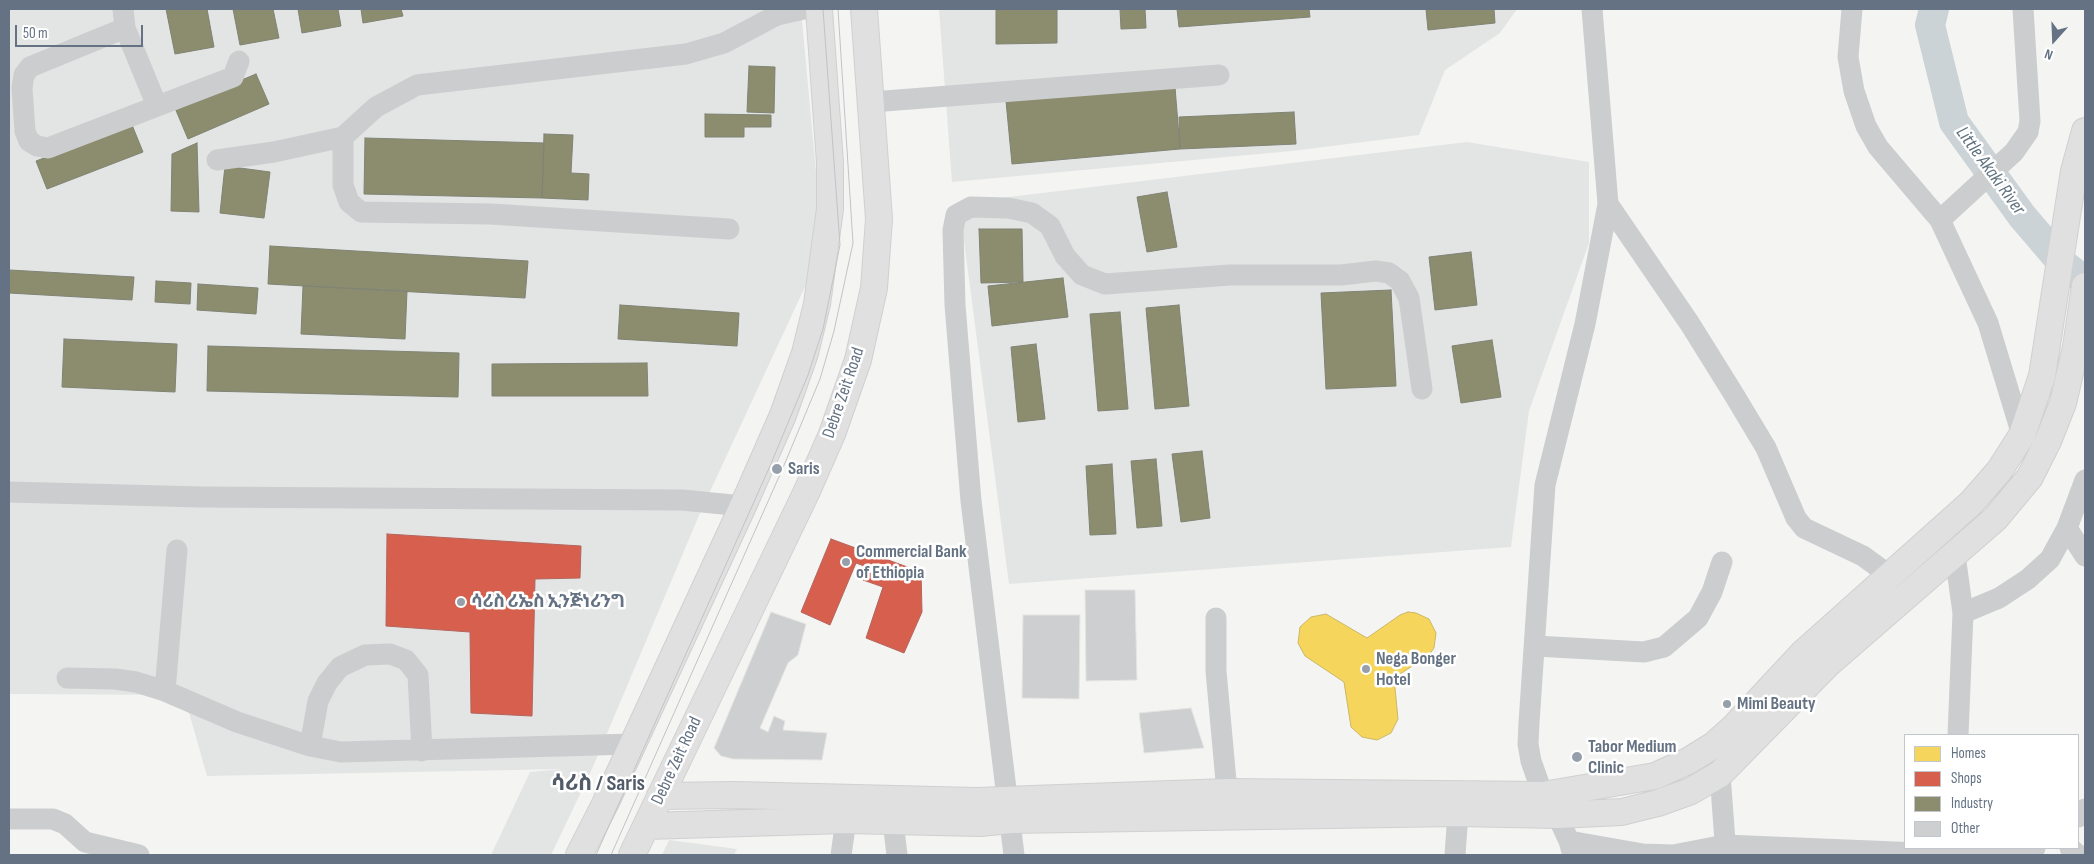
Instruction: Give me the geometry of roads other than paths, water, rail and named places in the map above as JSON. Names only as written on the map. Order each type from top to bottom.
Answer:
[{"type":"main road","points":[[579,855],[633,744],[743,506],[782,415],[805,354],[817,304],[827,241],[830,163],[819,9]]},
{"type":"main road","name":"Debre Zeit Road","points":[[632,855],[807,491],[832,434],[858,360],[874,288],[879,219],[864,9]]},
{"type":"main road","points":[[1550,805],[1656,776],[1688,761],[1714,744],[1733,728],[1802,654],[1971,503],[1999,472],[2022,435],[2042,376],[2069,198],[2085,131]]},
{"type":"main road","points":[[660,796],[735,795],[1008,810],[1457,804],[1550,805],[1622,812],[1691,791],[1720,774],[1828,664],[1995,519],[2030,477],[2048,442],[2063,403],[2076,347],[2085,286]]},
{"type":"main road","points":[[647,826],[846,820],[980,823],[1008,810],[1227,792],[1457,804]]},
{"type":"street","points":[[217,160],[274,152],[343,137],[376,107],[418,85],[686,54],[724,43],[777,15],[804,9]]},
{"type":"street","points":[[1592,9],[1608,204],[1585,324],[1545,484],[1540,538],[1536,646],[1528,744],[1550,805],[1571,848],[1666,855],[1726,850],[1934,850],[1977,853],[2018,852],[2030,849]]},
{"type":"street","points":[[1852,9],[1848,57],[1854,91],[1866,126],[1878,147],[1944,217],[1988,323],[2022,435]]},
{"type":"street","points":[[1944,217],[2024,141],[2030,121],[2023,9]]},
{"type":"street","points":[[157,106],[124,19],[30,67],[24,75],[22,88],[25,131],[29,141],[37,146],[48,148],[233,78],[239,61]]},
{"type":"street","points":[[872,102],[1219,75]]},
{"type":"street","points":[[343,137],[342,185],[349,202],[361,212],[490,214],[729,229]]},
{"type":"street","points":[[1608,204],[1679,307],[1766,448],[1796,518],[1804,528],[1863,556],[1889,575]]},
{"type":"street","points":[[1014,855],[970,491],[955,306],[953,230],[956,216],[972,208],[1008,208],[1032,213],[1050,226],[1065,256],[1082,275],[1105,284],[1230,275],[1341,275],[1376,271],[1389,273],[1400,281],[1409,298],[1422,389]]},
{"type":"street","points":[[1963,613],[1999,598],[2028,579],[2050,559],[2068,528],[2085,480]]},
{"type":"street","points":[[9,492],[202,497],[682,500],[743,506]]},
{"type":"street","points":[[2068,528],[2085,556]]},
{"type":"street","points":[[165,691],[177,550]]},
{"type":"street","points":[[1955,554],[1963,613],[1958,734]]},
{"type":"street","points":[[1536,646],[1644,652],[1664,647],[1698,618],[1712,592],[1722,562]]},
{"type":"street","points":[[1216,618],[1216,671],[1227,792]]},
{"type":"street","points":[[310,746],[318,701],[327,682],[340,667],[365,655],[390,654],[406,660],[418,675],[422,751]]},
{"type":"street","points":[[66,678],[115,678],[136,682],[165,691],[237,722],[310,746],[341,752],[633,744]]},
{"type":"street","points":[[1720,774],[1726,850]]},
{"type":"street","points":[[1456,855],[1457,804]]},
{"type":"street","points":[[9,819],[52,819],[65,824],[85,842],[138,855]]},
{"type":"street","points":[[841,855],[846,820]]},
{"type":"street","points":[[893,821],[897,855]]},
{"type":"waterway","name":"Little Akaki River","points":[[1934,9],[1930,25],[1954,122],[2022,216],[2063,264],[2085,281]]},
{"type":"tram line","points":[[596,855],[770,466],[808,375],[823,329],[840,245],[823,9]]},
{"type":"tram line","points":[[611,855],[782,470],[820,379],[834,331],[853,243],[838,9]]},
{"type":"place","name":"Saris","points":[[777,469]]},
{"type":"place","name":"Commercial Bank of Ethiopia","points":[[846,562]]},
{"type":"place","name":"ሳሪስ ሪኤስ ኢንጅነሪንግ","points":[[461,602]]},
{"type":"place","name":"Nega Bonger Hotel","points":[[1366,669]]},
{"type":"place","name":"Mimi Beauty","points":[[1727,704]]},
{"type":"place","name":"Tabor Medium Clinic","points":[[1577,757]]},
{"type":"district","name":"ሳሪስ / Saris","points":[[598,784]]}]
